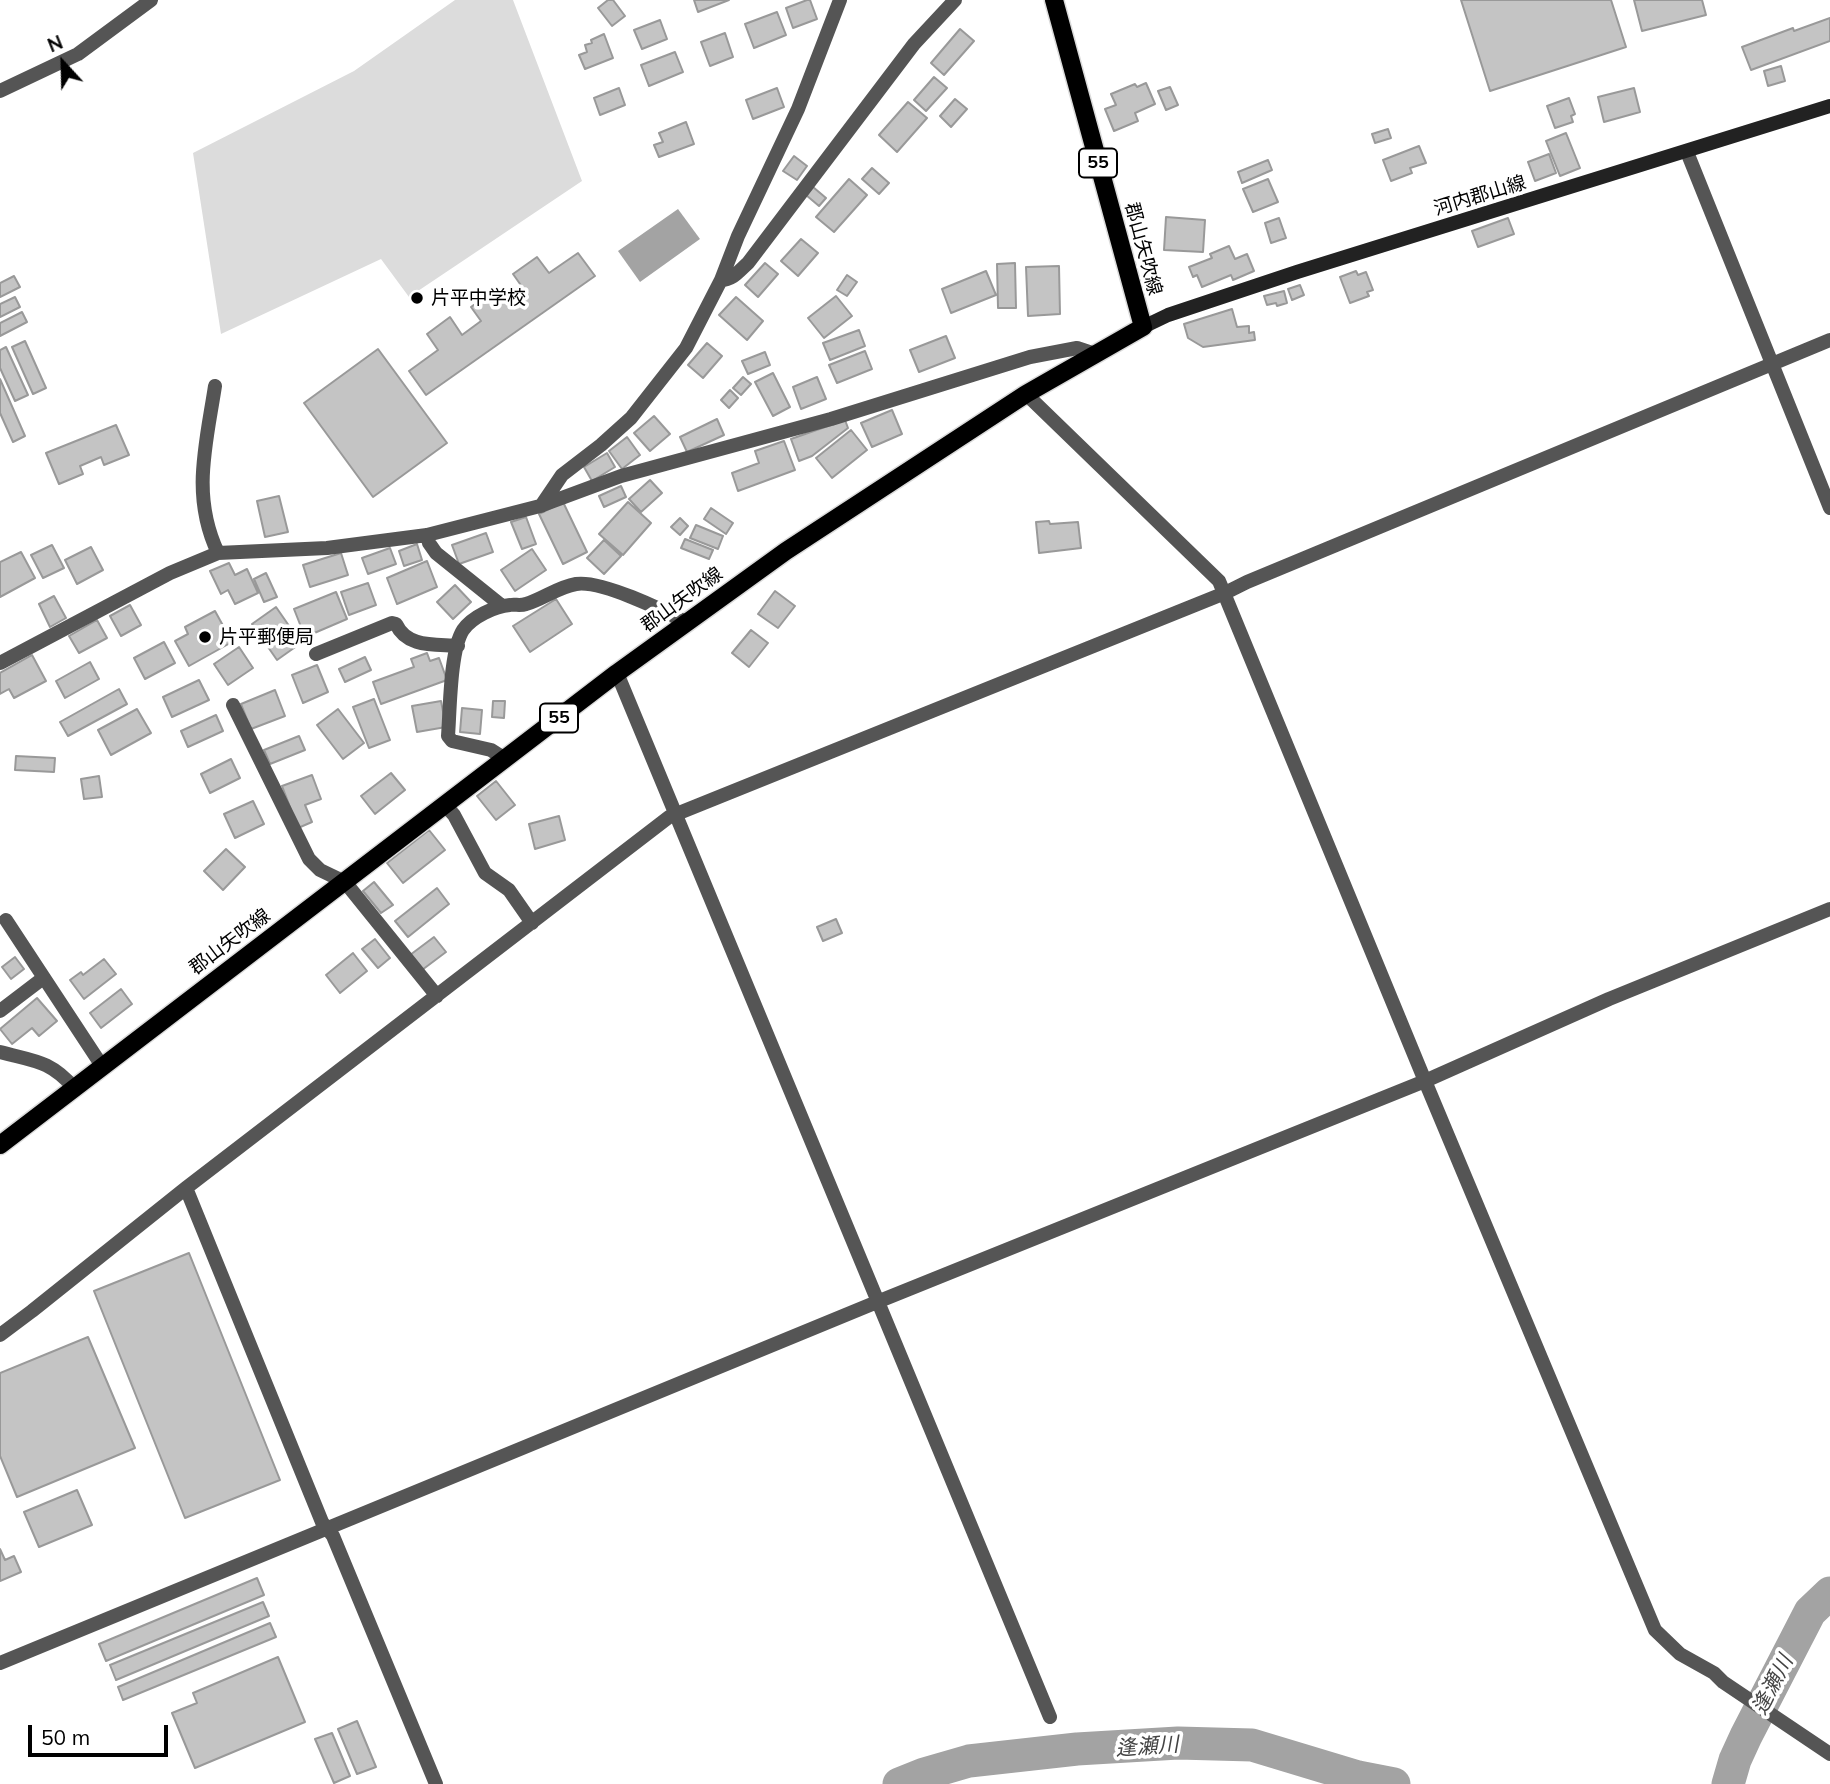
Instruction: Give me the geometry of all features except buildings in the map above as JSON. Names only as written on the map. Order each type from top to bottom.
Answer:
[{"type":"main road","name":"郡山矢吹線","points":[[0,1145],[617,673],[786,551],[1026,394],[1143,327],[1054,0]]},
{"type":"main road","name":"河内郡山線","points":[[1143,327],[1168,315],[1297,272],[1830,106]]},
{"type":"street","points":[[0,91],[78,54],[151,0]]},
{"type":"street","points":[[540,506],[562,475],[631,418],[686,348],[721,280],[738,236],[798,109],[840,0]]},
{"type":"street","points":[[721,280],[735,276],[748,263],[914,44],[955,0]]},
{"type":"street","points":[[1687,152],[1830,508]]},
{"type":"street","points":[[0,1335],[186,1188],[677,813],[1225,593],[1830,340]]},
{"type":"street","points":[[0,663],[170,573],[218,553],[327,548],[427,535],[540,506],[621,477],[831,419],[1030,357],[1077,348],[1095,354]]},
{"type":"street","points":[[215,386],[201,481],[208,533],[218,553]]},
{"type":"street","points":[[1026,394],[1219,581],[1655,1630],[1680,1654],[1714,1673],[1723,1682],[1830,1754]]},
{"type":"street","points":[[427,535],[436,553],[502,606]]},
{"type":"street","points":[[505,760],[491,750],[452,741],[448,736],[453,671],[458,646],[463,630],[477,617],[502,606],[523,605],[577,583],[588,584],[659,607],[687,623]]},
{"type":"street","points":[[316,654],[392,622],[407,639],[458,646]]},
{"type":"street","points":[[617,673],[1050,1717]]},
{"type":"street","points":[[233,705],[309,859],[320,870],[345,882],[437,996]]},
{"type":"street","points":[[446,805],[485,873],[509,890],[532,923]]},
{"type":"street","points":[[0,1663],[877,1302],[1425,1081],[1609,999],[1830,909]]},
{"type":"street","points":[[6,920],[42,979],[102,1066]]},
{"type":"street","points":[[0,1011],[42,979]]},
{"type":"street","points":[[0,1052],[45,1063],[74,1088]]},
{"type":"street","points":[[186,1188],[321,1522],[329,1529],[436,1784]]},
{"type":"shaded area","points":[[455,0],[513,0],[582,181],[409,297],[381,259],[221,334],[193,153],[354,71]]},
{"type":"shaded area","points":[[678,209],[700,239],[640,282],[618,251]]},
{"type":"waterway","name":"逢瀬川","points":[[1728,1784],[1746,1736],[1810,1612],[1830,1593]]},
{"type":"waterway","name":"逢瀬川","points":[[899,1784],[969,1761],[1077,1749],[1178,1743],[1252,1745],[1358,1777],[1394,1784]]},
{"type":"place","name":"片平中学校","points":[[417,298]]},
{"type":"place","name":"片平郵便局","points":[[205,637]]}]
